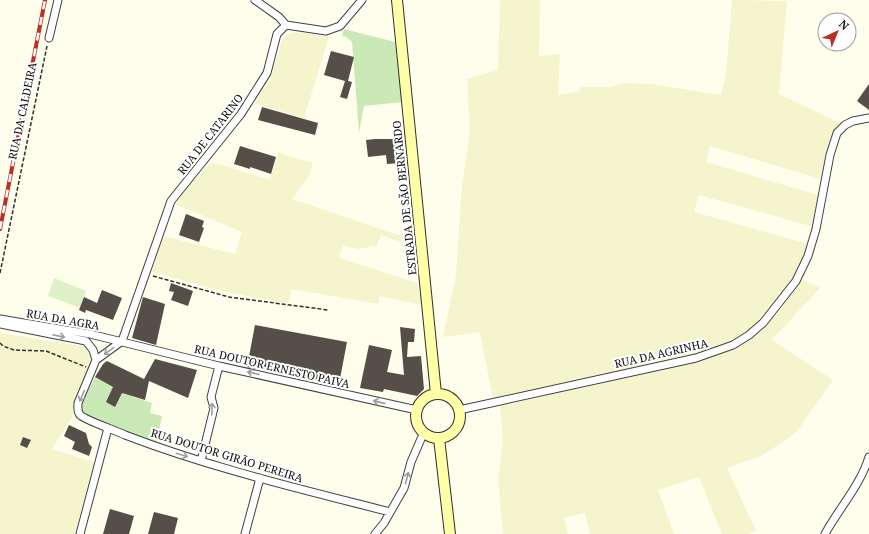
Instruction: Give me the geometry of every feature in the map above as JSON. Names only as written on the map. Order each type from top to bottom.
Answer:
[{"type":"main road","name":"ESTRADA DE SÃO BERNARDO","points":[[397,0],[436,394]]},
{"type":"main road","points":[[436,394],[448,396],[457,404],[459,410],[459,423],[456,429],[451,434],[438,438],[424,432],[418,422],[417,410],[424,399],[436,394]]},
{"type":"main road","points":[[438,438],[450,534]]},
{"type":"street","points":[[49,38],[58,0]]},
{"type":"street","points":[[255,0],[279,17],[286,25],[326,31],[340,26],[362,0]]},
{"type":"street","name":"RUA DE CATARINO","points":[[122,342],[171,201],[241,114],[267,73],[277,34],[286,25]]},
{"type":"street","name":"RUA DA AGRINHA","points":[[459,410],[696,358],[733,345],[749,335],[763,323],[796,281],[808,256],[816,229],[830,155],[837,133],[845,125],[853,121],[869,118]]},
{"type":"street","name":"RUA DA AGRA","points":[[0,318],[21,326],[86,342],[93,350],[96,360]]},
{"type":"street","name":"RUA DA AGRA","points":[[0,324],[90,334],[122,342]]},
{"type":"street","points":[[96,360],[122,342]]},
{"type":"street","name":"RUA DOUTOR ERNESTO PAIVA","points":[[122,342],[219,366],[417,410]]},
{"type":"street","name":"RUA DOUTOR GIRÃO PEREIRA","points":[[96,360],[78,403],[78,410],[81,415],[108,428],[162,449],[260,478],[390,512]]},
{"type":"street","points":[[201,461],[214,408],[211,397],[219,366]]},
{"type":"street","points":[[80,534],[108,428]]},
{"type":"street","points":[[375,534],[404,488],[413,457],[424,432]]},
{"type":"street","points":[[825,534],[858,484],[869,457]]},
{"type":"street","points":[[245,534],[260,478]]},
{"type":"path","name":"RUA DA CALDEIRA","points":[[0,273],[49,38]]},
{"type":"path","points":[[146,273],[229,297],[328,310]]},
{"type":"path","points":[[0,343],[3,346],[14,350],[46,351],[93,370]]},
{"type":"green space","points":[[500,0],[540,0],[539,56],[560,54],[558,95],[580,91],[580,87],[610,87],[625,83],[650,84],[721,95],[726,74],[732,0],[787,1],[779,94],[840,123],[834,132],[821,179],[710,146],[706,162],[818,195],[814,227],[699,195],[694,212],[809,244],[793,281],[762,319],[751,329],[730,343],[698,352],[493,399],[480,332],[443,337],[456,275],[461,195],[470,130],[467,79],[498,70]]},
{"type":"green space","points":[[344,29],[395,42],[403,102],[364,106],[359,133],[352,42],[346,37],[342,36]]},
{"type":"green space","points":[[301,32],[329,37],[304,118],[254,103],[270,80],[282,40],[287,35]]},
{"type":"green space","points":[[278,153],[313,163],[309,176],[292,199],[416,241],[416,248],[381,235],[376,247],[369,245],[368,249],[361,247],[360,250],[343,245],[339,258],[417,283],[422,305],[379,296],[379,304],[292,289],[288,303],[229,293],[152,272],[163,236],[235,254],[242,232],[175,204],[192,182],[212,162],[270,180]]},
{"type":"green space","points":[[54,278],[86,291],[80,308],[48,296]]},
{"type":"green space","points":[[801,279],[820,288],[772,340],[833,380],[797,431],[761,456],[727,468],[756,531],[748,534],[722,534],[699,477],[658,490],[674,534],[590,534],[585,513],[564,518],[568,534],[503,534],[498,479],[503,441],[500,406],[661,370],[698,361],[724,352],[742,344],[760,333],[784,305]]},
{"type":"green space","points":[[0,333],[81,346],[86,348],[90,355],[91,358],[87,374],[78,394],[73,416],[52,449],[94,462],[75,534],[0,534]]},
{"type":"green space","points":[[95,377],[124,394],[152,403],[150,413],[162,416],[156,444],[88,417],[81,411],[80,406]]},
{"type":"building","points":[[331,51],[354,57],[348,81],[352,82],[347,99],[340,97],[345,81],[324,75]]},
{"type":"building","points":[[869,84],[869,110],[857,101]]},
{"type":"building","points":[[262,107],[318,123],[315,135],[258,120]]},
{"type":"building","points":[[400,139],[400,163],[387,164],[386,155],[368,157],[366,140]]},
{"type":"building","points":[[240,146],[276,157],[271,174],[250,167],[250,169],[234,164]]},
{"type":"building","points":[[186,214],[204,221],[202,227],[204,228],[199,242],[179,235]]},
{"type":"building","points":[[171,283],[193,291],[188,306],[171,300],[174,292],[169,291]]},
{"type":"building","points":[[102,290],[122,298],[113,320],[86,310],[85,313],[79,310],[84,297],[97,303]]},
{"type":"building","points":[[143,297],[165,304],[156,345],[132,338]]},
{"type":"building","points":[[255,325],[347,342],[339,384],[247,367]]},
{"type":"building","points":[[400,327],[415,329],[414,342],[408,342],[407,357],[421,356],[424,389],[417,396],[384,389],[383,392],[360,388],[369,345],[392,350],[387,372],[404,375]]},
{"type":"building","points":[[155,359],[197,370],[188,398],[149,381],[145,400],[122,393],[115,407],[106,402],[113,387],[95,377],[103,364],[107,361],[144,379]]},
{"type":"building","points":[[69,425],[86,433],[89,444],[92,447],[89,456],[72,449],[75,442],[64,436]]},
{"type":"building","points":[[23,437],[31,440],[27,448],[20,445]]},
{"type":"building","points":[[110,509],[134,516],[129,534],[103,534]]},
{"type":"building","points":[[154,512],[178,518],[174,534],[148,534]]},
{"type":"railway","points":[[0,229],[45,0]]}]
